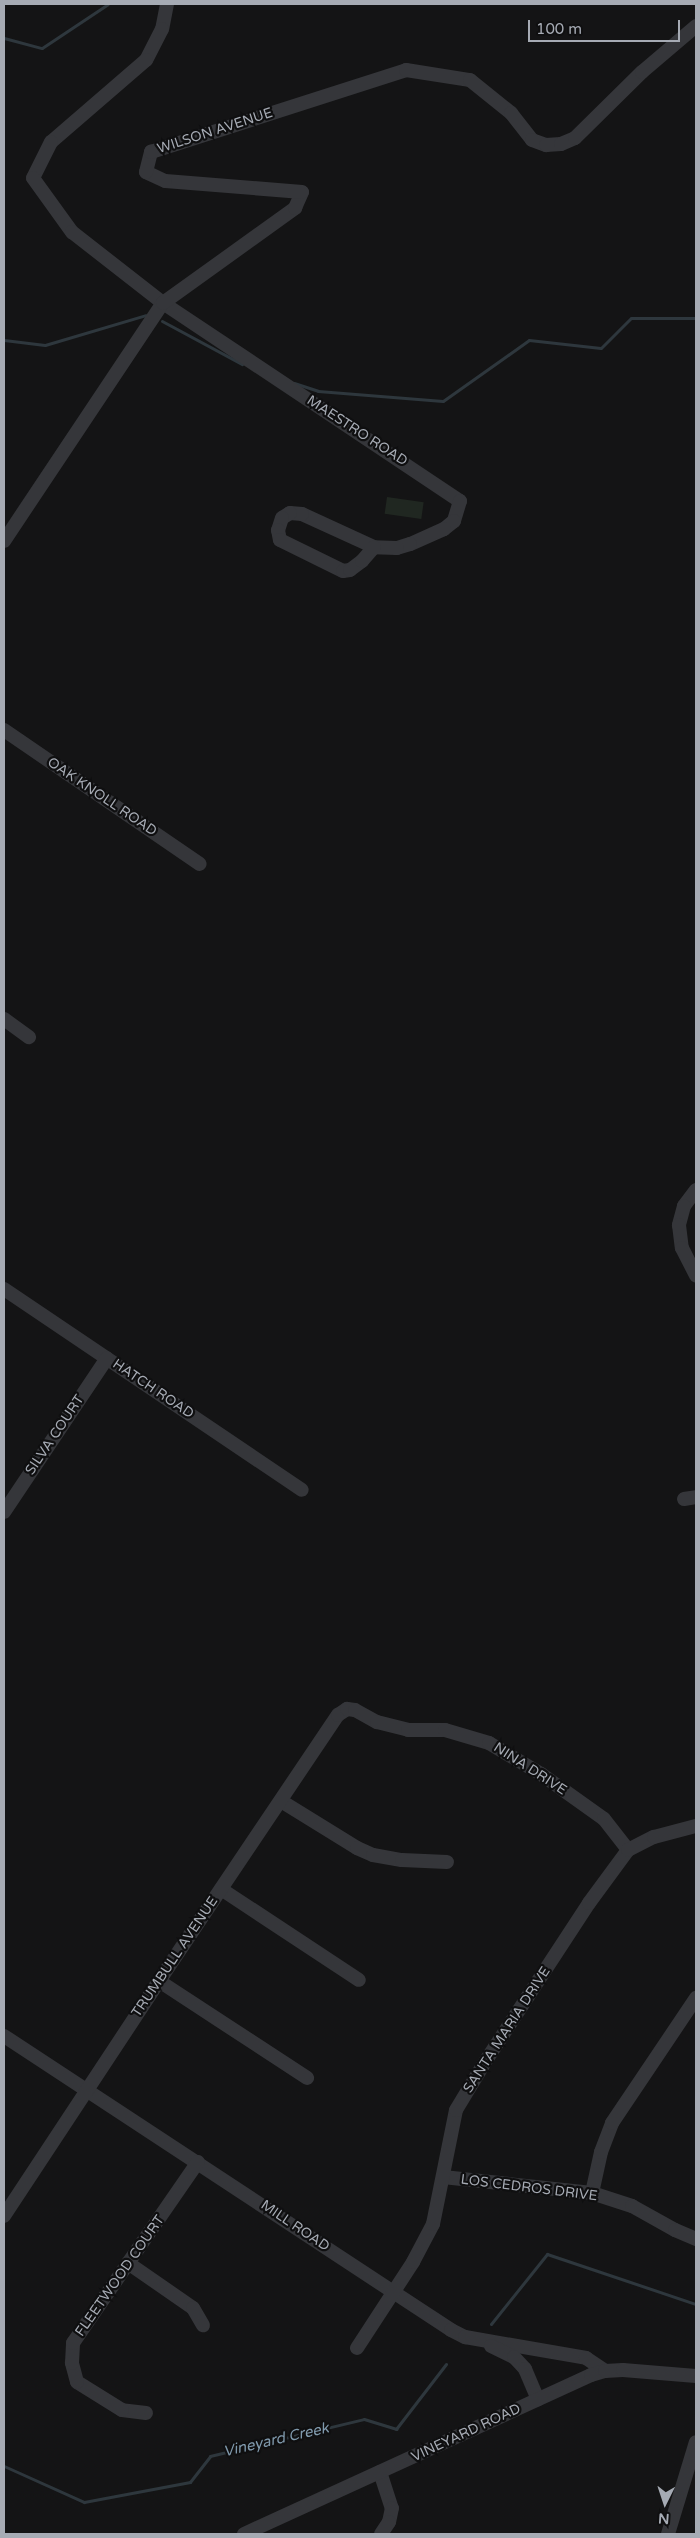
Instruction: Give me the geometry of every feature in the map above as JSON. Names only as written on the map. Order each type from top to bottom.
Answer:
[{"type":"street","points":[[163,304],[72,232],[33,178],[51,142],[146,60],[162,29],[167,4]]},
{"type":"street","name":"WILSON AVENUE","points":[[4,541],[163,304],[295,208],[302,192],[165,180],[146,172],[151,152],[406,70],[470,80],[511,113],[532,140],[546,145],[561,144],[575,138],[637,76],[696,26]]},
{"type":"street","name":"MAESTRO ROAD","points":[[163,304],[460,502],[454,521],[444,529],[397,548],[374,547],[314,517],[302,514],[290,513],[282,518],[278,530],[280,540],[342,571],[350,570],[362,561],[374,547]]},
{"type":"street","name":"OAK KNOLL ROAD","points":[[4,730],[200,864]]},
{"type":"street","points":[[4,1019],[29,1037]]},
{"type":"street","points":[[696,1190],[684,1206],[679,1225],[682,1248],[696,1276]]},
{"type":"street","name":"HATCH ROAD","points":[[4,1290],[302,1490]]},
{"type":"street","name":"SILVA COURT","points":[[4,1512],[107,1358]]},
{"type":"street","name":"TRUMBULL AVENUE","points":[[4,2216],[338,1715],[347,1709],[356,1710]]},
{"type":"street","name":"NINA DRIVE","points":[[356,1710],[378,1722],[408,1730],[445,1730],[489,1743],[542,1774],[604,1819],[628,1850]]},
{"type":"street","points":[[282,1801],[357,1848],[373,1855],[402,1860],[447,1862]]},
{"type":"street","name":"SANTA MARIA DRIVE","points":[[357,2348],[417,2256],[433,2224],[443,2178],[446,2150],[456,2110],[485,2062],[589,1903],[628,1850],[654,1837],[696,1826]]},
{"type":"street","points":[[221,1889],[359,1980]]},
{"type":"street","points":[[159,1981],[308,2078]]},
{"type":"street","points":[[592,2193],[601,2152],[612,2123],[696,1998]]},
{"type":"street","name":"MILL ROAD","points":[[4,2036],[451,2330],[465,2337],[586,2358],[606,2371]]},
{"type":"street","name":"FLEETWOOD COURT","points":[[146,2413],[122,2410],[77,2382],[72,2363],[73,2343],[198,2162]]},
{"type":"street","name":"LOS CEDROS DRIVE","points":[[443,2178],[592,2193],[632,2206],[675,2230],[696,2239]]},
{"type":"street","points":[[128,2263],[193,2308],[203,2325]]},
{"type":"street","points":[[465,2337],[514,2357],[525,2369],[538,2399]]},
{"type":"street","name":"VINEYARD ROAD","points":[[244,2534],[538,2399],[606,2371],[696,2376]]},
{"type":"street","points":[[668,2534],[696,2442]]},
{"type":"street","points":[[380,2472],[392,2508],[389,2522],[381,2534]]},
{"type":"shaded area","points":[[387,497],[424,502],[421,519],[385,514]]},
{"type":"waterway","points":[[4,38],[42,48],[108,4]]},
{"type":"waterway","points":[[4,340],[45,345],[146,315]]},
{"type":"waterway","points":[[294,383],[318,391],[443,401],[529,340],[601,348],[631,318],[696,318]]},
{"type":"waterway","points":[[162,321],[242,364]]},
{"type":"waterway","name":"Vineyard Creek","points":[[491,2324],[547,2254],[696,2304]]},
{"type":"waterway","name":"Vineyard Creek","points":[[4,2466],[84,2502],[190,2482],[210,2456],[364,2419],[396,2429],[446,2364]]}]
